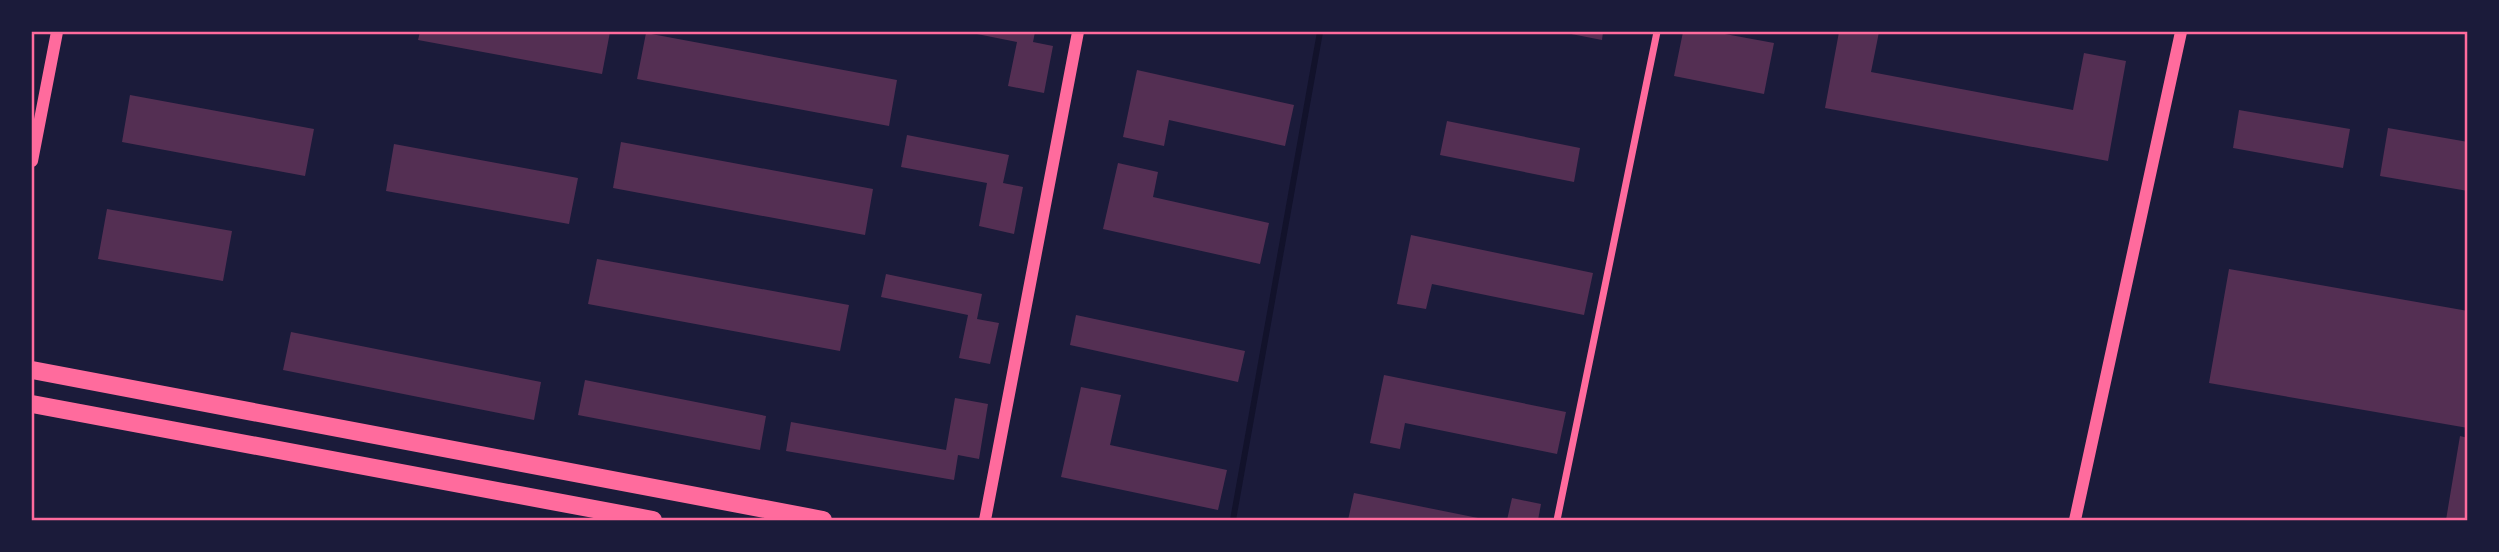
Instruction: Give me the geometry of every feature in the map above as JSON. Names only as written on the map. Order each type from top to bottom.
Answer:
[{"type":"main road","points":[[32,370],[822,520]]},
{"type":"main road","points":[[32,404],[653,520]]},
{"type":"street","points":[[32,161],[57,32]]},
{"type":"street","points":[[985,520],[1078,32]]},
{"type":"street","points":[[1557,520],[1657,32]]},
{"type":"street","points":[[2075,520],[2181,32]]},
{"type":"building","points":[[420,32],[610,32],[602,74],[418,40]]},
{"type":"building","points":[[967,32],[1035,32],[1033,42],[1053,46],[1044,93],[1008,86],[1017,42]]},
{"type":"building","points":[[1561,32],[1603,32],[1602,40]]},
{"type":"building","points":[[1683,32],[1714,32],[1774,43],[1764,94],[1674,76]]},
{"type":"building","points":[[1839,32],[1879,32],[1871,72],[2073,110],[2084,53],[2126,61],[2108,161],[1825,108]]},
{"type":"building","points":[[646,33],[897,80],[889,126],[637,79]]},
{"type":"building","points":[[1137,70],[1294,105],[1285,146],[1169,120],[1164,146],[1123,137]]},
{"type":"building","points":[[130,95],[314,129],[305,176],[122,142]]},
{"type":"building","points":[[2239,110],[2350,129],[2343,168],[2233,148]]},
{"type":"building","points":[[1447,121],[1580,148],[1574,182],[1440,155]]},
{"type":"building","points":[[2388,128],[2468,142],[2468,191],[2380,176]]},
{"type":"building","points":[[907,135],[1009,155],[1003,183],[1023,187],[1014,234],[979,226],[987,183],[901,167]]},
{"type":"building","points":[[621,142],[873,189],[865,235],[613,188]]},
{"type":"building","points":[[394,144],[578,178],[569,224],[386,191]]},
{"type":"building","points":[[1118,163],[1158,172],[1153,197],[1269,223],[1260,264],[1103,229]]},
{"type":"building","points":[[107,209],[232,231],[223,281],[98,259]]},
{"type":"building","points":[[1411,235],[1593,273],[1584,315],[1432,284],[1426,309],[1397,304]]},
{"type":"building","points":[[597,259],[849,305],[840,351],[588,304]]},
{"type":"building","points":[[2229,269],[2468,311],[2468,428],[2209,383]]},
{"type":"building","points":[[886,274],[982,294],[977,319],[999,323],[990,364],[959,358],[968,315],[881,297]]},
{"type":"building","points":[[1076,315],[1245,351],[1238,382],[1070,345]]},
{"type":"building","points":[[291,332],[541,382],[534,420],[283,370]]},
{"type":"building","points":[[1384,375],[1566,412],[1557,454],[1405,423],[1400,449],[1370,443]]},
{"type":"building","points":[[585,380],[766,416],[760,450],[578,415]]},
{"type":"building","points":[[1081,387],[1121,395],[1110,445],[1227,470],[1218,510],[1061,477]]},
{"type":"building","points":[[955,398],[988,404],[979,459],[958,455],[954,480],[786,451],[791,422],[946,450]]},
{"type":"building","points":[[2460,436],[2468,438],[2468,520],[2446,520]]},
{"type":"building","points":[[1354,493],[1483,519],[1483,520],[1348,520]]},
{"type":"building","points":[[1512,498],[1541,504],[1538,520],[1507,520]]},
{"type":"waterway","points":[[1233,520],[1320,32]]}]
